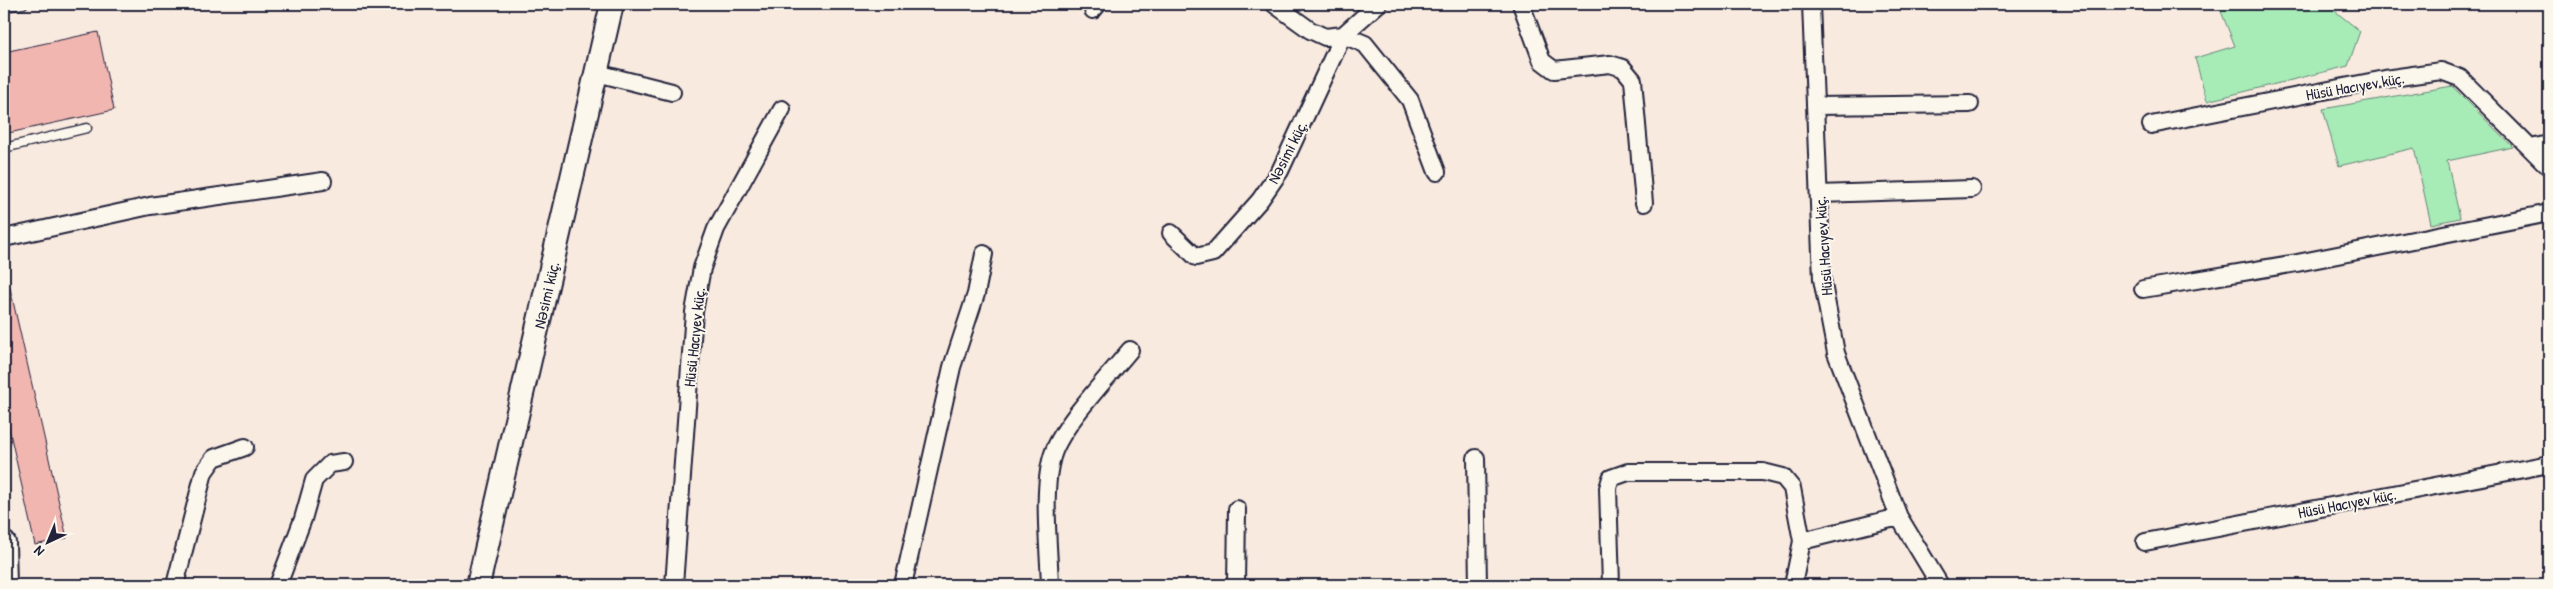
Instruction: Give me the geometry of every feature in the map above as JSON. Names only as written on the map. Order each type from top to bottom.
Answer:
[{"type":"street","name":"Nəsimi küç.","points":[[478,585],[598,73],[612,4]]},
{"type":"street","points":[[1274,4],[1310,30],[1326,37],[1343,35],[1365,44],[1410,100],[1437,172]]},
{"type":"street","name":"Nəsimi küç.","points":[[1171,233],[1196,257],[1212,253],[1260,200],[1280,171],[1343,35],[1378,4]]},
{"type":"street","points":[[1521,4],[1542,61],[1554,70],[1610,64],[1623,68],[1633,80],[1644,203]]},
{"type":"street","name":"Hüsü Hacıyev küç.","points":[[1811,4],[1822,279],[1836,353],[1899,517],[1940,585]]},
{"type":"street","name":"Hüsü Hacıyev küç.","points":[[2151,125],[2385,79],[2441,71],[2460,78],[2549,167]]},
{"type":"street","points":[[598,73],[672,92]]},
{"type":"street","points":[[1816,106],[1970,104]]},
{"type":"street","name":"Hüsü Hacıyev küç.","points":[[674,585],[694,312],[702,268],[716,229],[782,109]]},
{"type":"street","points":[[2531,148],[2549,144]]},
{"type":"street","points":[[4,238],[150,206],[323,181]]},
{"type":"street","points":[[1820,194],[1972,189]]},
{"type":"street","points":[[2143,289],[2297,263],[2549,212]]},
{"type":"street","points":[[903,585],[952,367],[976,294],[984,254]]},
{"type":"street","points":[[1050,585],[1048,491],[1053,453],[1062,435],[1130,350]]},
{"type":"street","points":[[175,585],[204,472],[214,458],[246,448]]},
{"type":"street","points":[[1476,458],[1478,585]]},
{"type":"street","points":[[278,585],[303,519],[314,480],[330,464],[344,462]]},
{"type":"street","name":"Hüsü Hacıyev küç.","points":[[2145,542],[2549,464]]},
{"type":"street","points":[[1611,585],[1608,488],[1611,478],[1628,472],[1763,472],[1783,477],[1792,488],[1802,541],[1793,585]]},
{"type":"street","points":[[1236,585],[1237,509]]},
{"type":"street","points":[[1802,541],[1899,517]]},
{"type":"street","points":[[4,543],[5,585]]},
{"type":"lane","points":[[4,7],[23,4]]},
{"type":"lane","points":[[4,148],[87,128]]},
{"type":"green space","points":[[2218,4],[2326,4],[2360,31],[2348,66],[2207,101],[2195,58],[2235,46]]},
{"type":"green space","points":[[2452,86],[2513,147],[2447,161],[2460,218],[2431,224],[2414,148],[2339,166],[2323,109]]},
{"type":"building","points":[[98,32],[114,110],[4,134],[4,52]]},
{"type":"building","points":[[4,288],[10,288],[67,538],[35,545],[4,406]]}]
